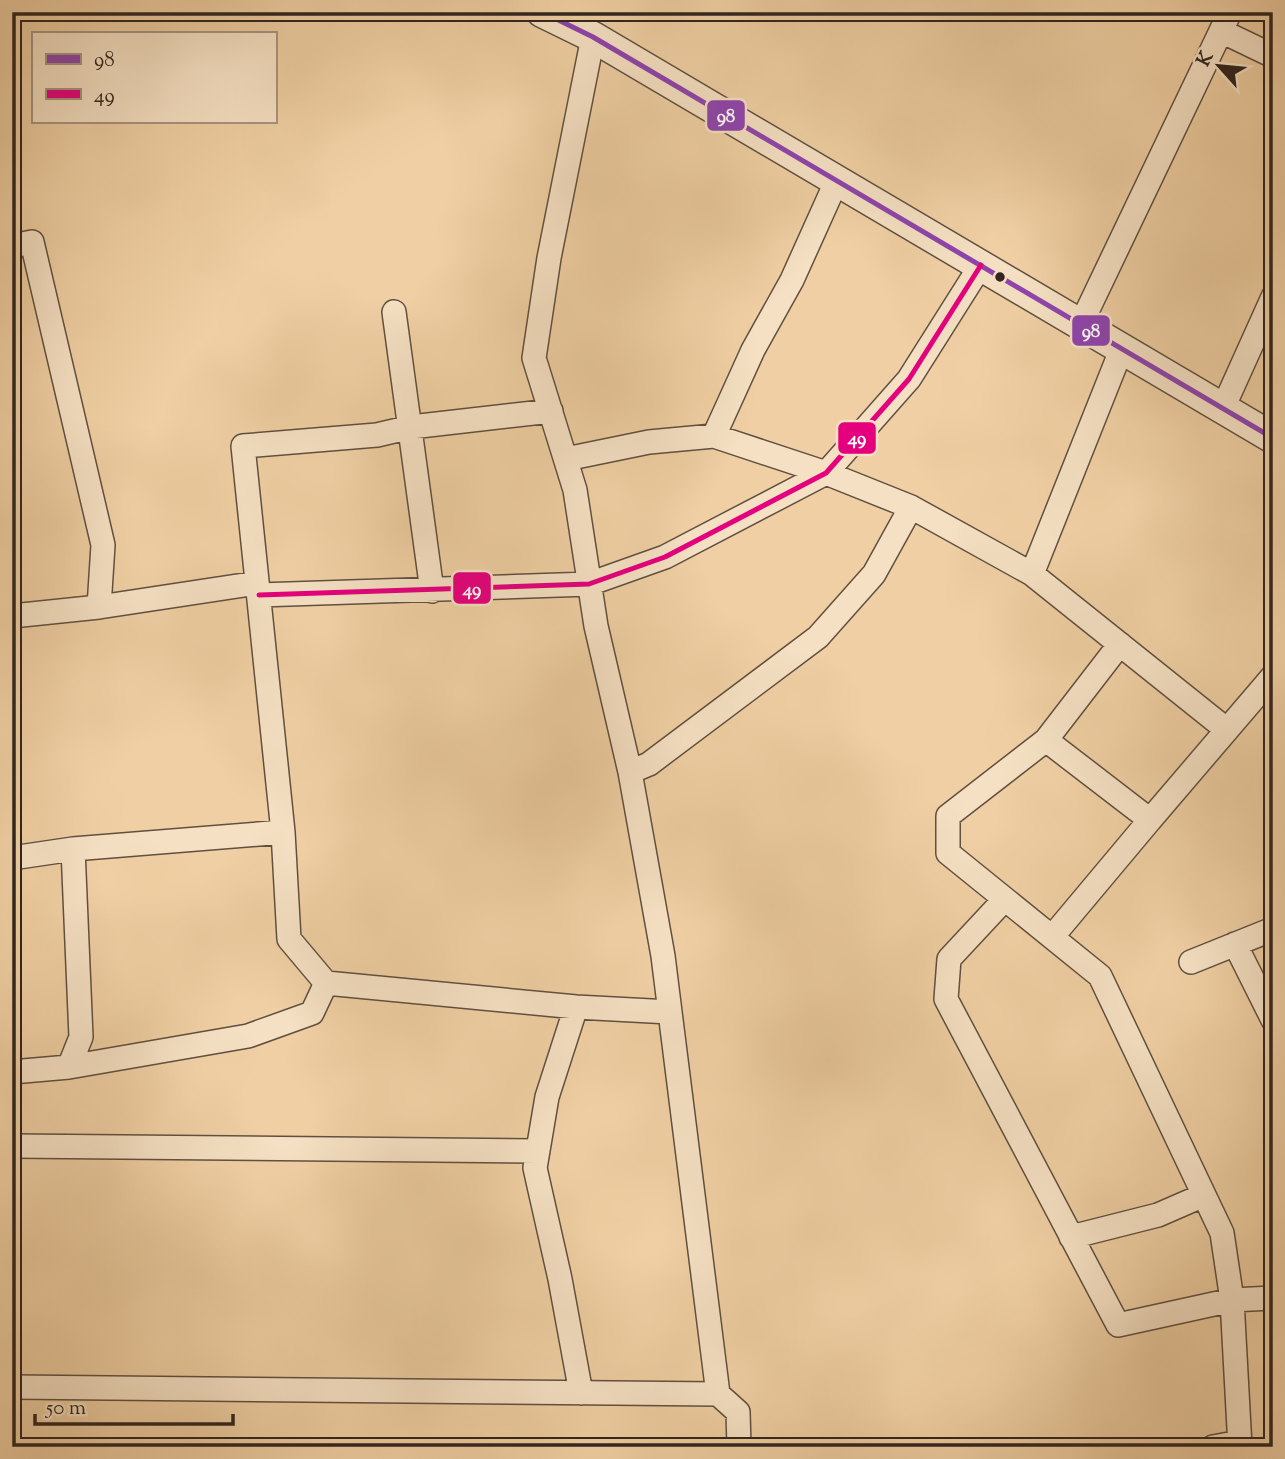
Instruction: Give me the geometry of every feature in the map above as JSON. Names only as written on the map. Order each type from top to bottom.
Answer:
[{"type":"street","points":[[542,12],[593,37],[1273,438]]},
{"type":"street","points":[[1080,324],[1226,22],[1273,56]]},
{"type":"street","points":[[593,37],[550,258],[534,358],[575,490],[596,626],[630,772],[663,956],[718,1394],[738,1412],[739,1447]]},
{"type":"street","points":[[714,436],[753,350],[792,280],[837,180]]},
{"type":"street","points":[[12,246],[32,242],[103,545],[99,607]]},
{"type":"street","points":[[12,616],[258,589],[432,591],[589,584],[665,557],[826,473],[909,379],[981,265]]},
{"type":"street","points":[[1223,408],[1273,297]]},
{"type":"street","points":[[394,312],[432,591]]},
{"type":"street","points":[[1032,574],[1122,348]]},
{"type":"street","points":[[551,411],[411,427],[376,435],[243,446],[283,832],[289,939],[326,983],[576,1007],[670,1012]]},
{"type":"street","points":[[566,459],[649,442],[714,436],[826,473],[911,507],[1032,574],[1227,730]]},
{"type":"street","points":[[630,772],[649,764],[818,637],[874,574],[911,507]]},
{"type":"street","points":[[1120,644],[1046,740],[948,816],[948,853],[1100,976],[1222,1233],[1232,1300],[1240,1444],[1213,1447]]},
{"type":"street","points":[[1052,937],[1273,676]]},
{"type":"street","points":[[1046,740],[1150,820]]},
{"type":"street","points":[[12,858],[73,849],[283,832]]},
{"type":"street","points":[[69,1067],[81,1037],[73,849]]},
{"type":"street","points":[[1004,900],[949,959],[946,999],[1118,1325],[1232,1300],[1273,1298]]},
{"type":"street","points":[[1191,962],[1273,929]]},
{"type":"street","points":[[1235,944],[1273,1020]]},
{"type":"street","points":[[12,1072],[69,1067],[248,1036],[312,1013],[326,983]]},
{"type":"street","points":[[576,1007],[547,1097],[535,1168],[560,1279],[581,1392]]},
{"type":"street","points":[[12,1146],[538,1151]]},
{"type":"street","points":[[1071,1237],[1158,1215],[1204,1195]]},
{"type":"street","points":[[12,1387],[718,1394]]},
{"type":"transit line","name":"98","points":[[542,12],[593,37],[1273,438]]},
{"type":"transit line","name":"49","points":[[259,595],[589,584],[665,557],[826,473],[909,379],[981,265]]}]
